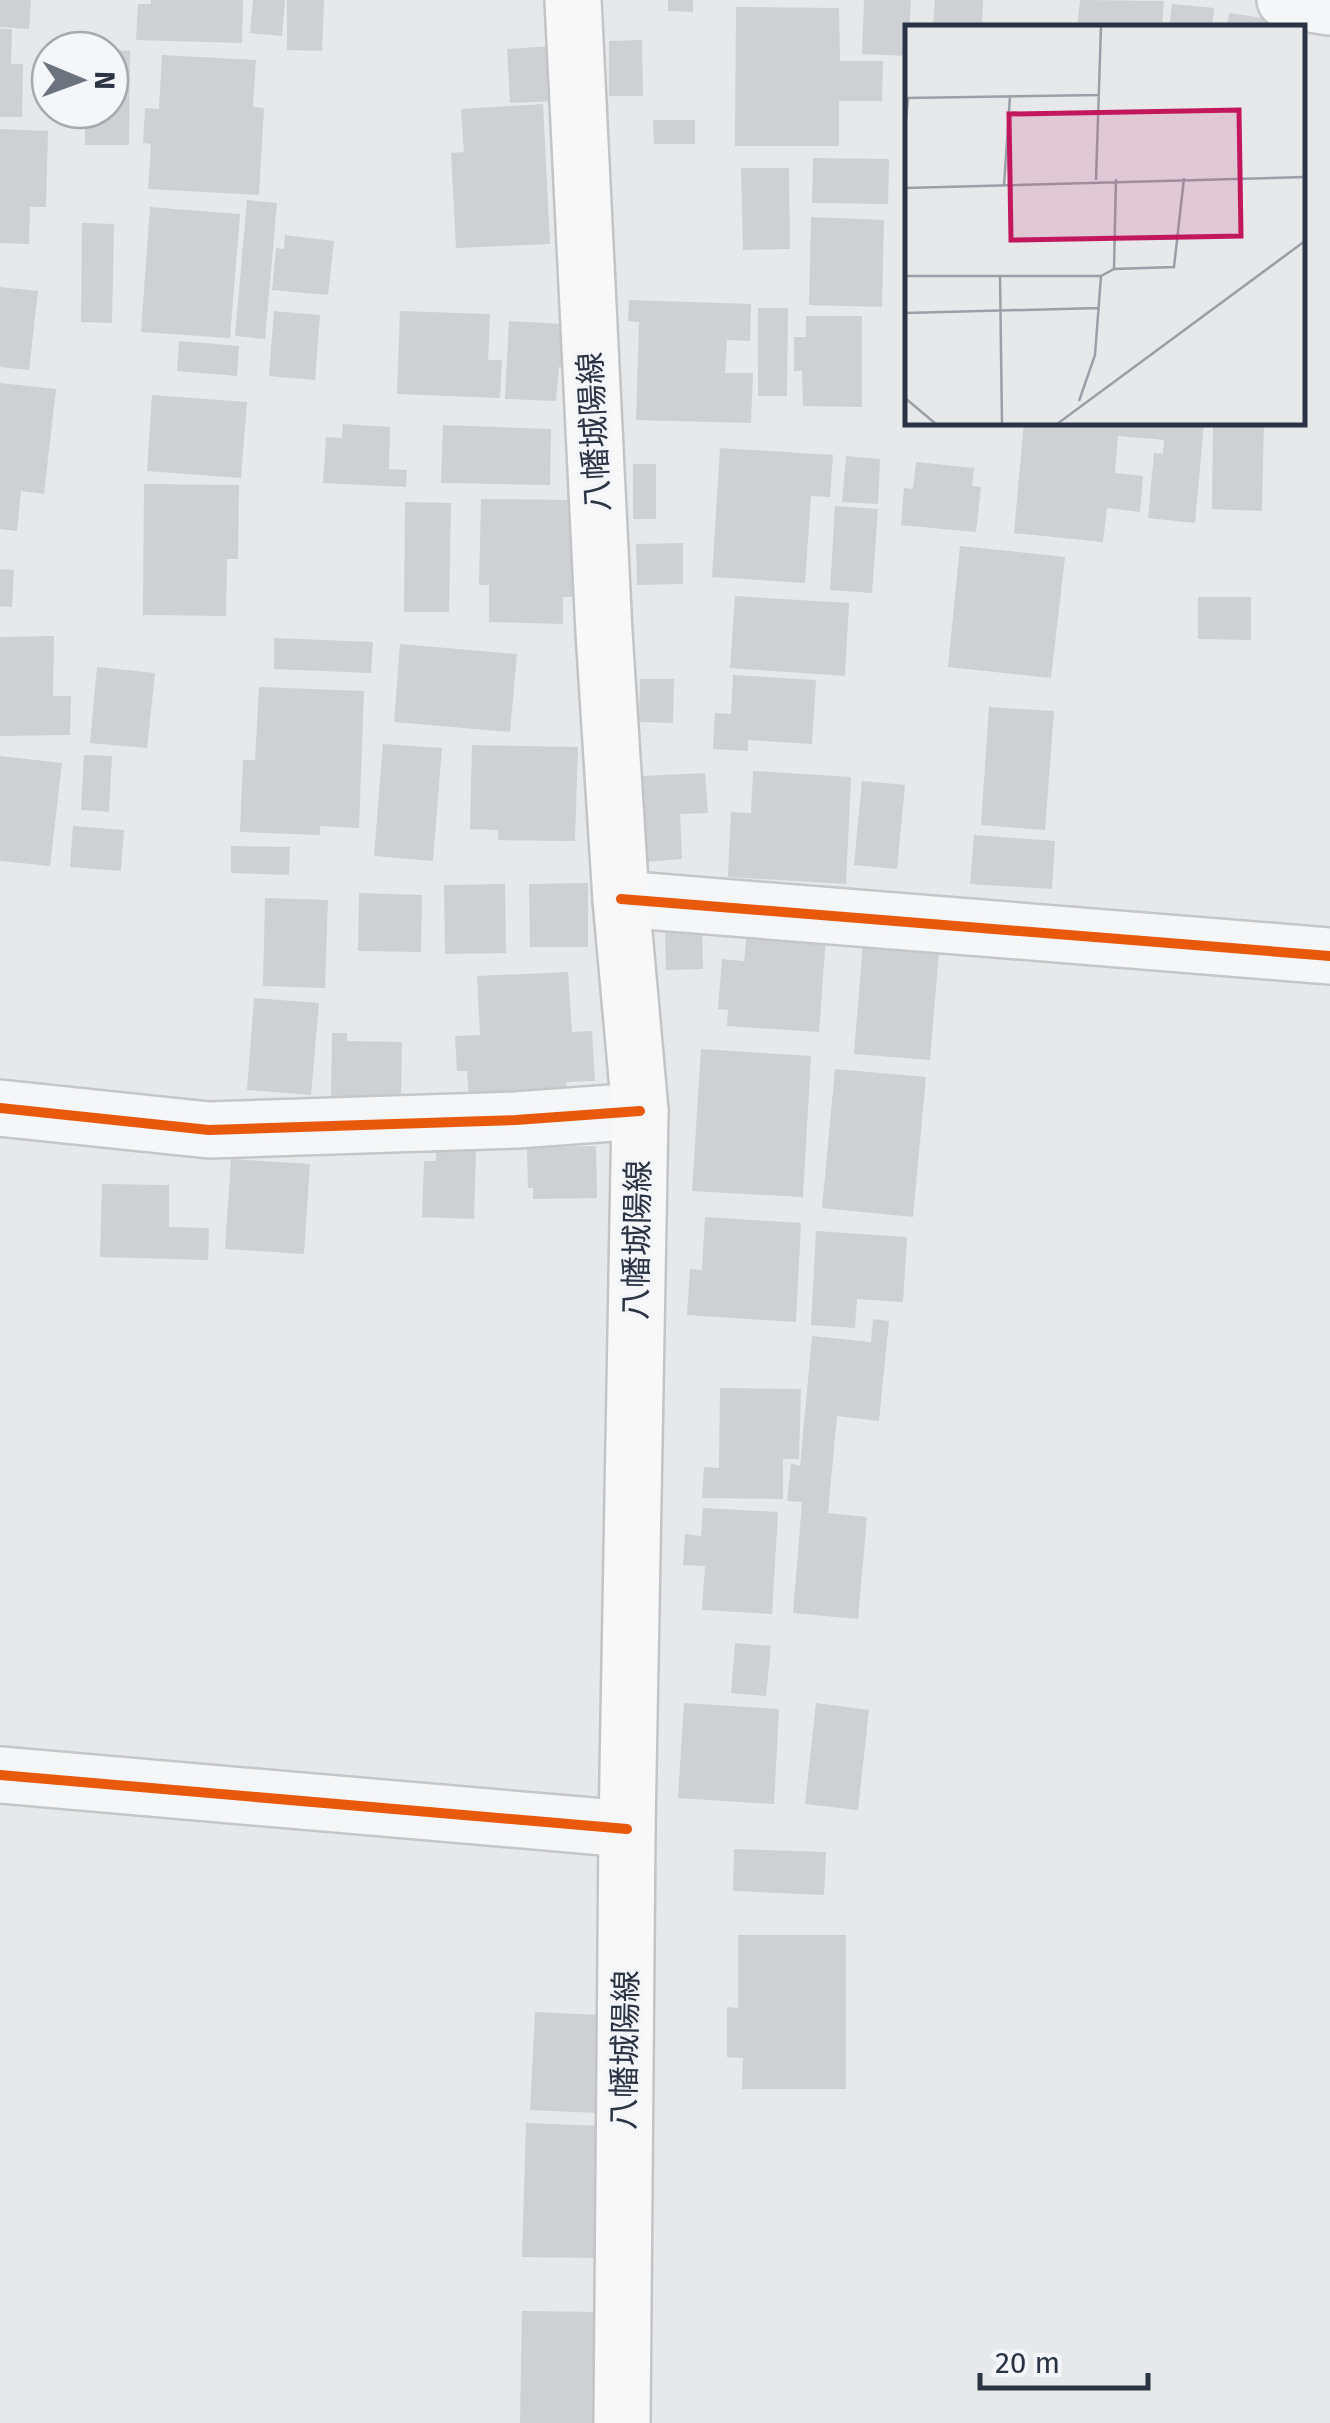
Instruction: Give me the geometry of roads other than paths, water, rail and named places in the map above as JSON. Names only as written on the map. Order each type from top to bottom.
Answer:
[{"type":"main road","name":"八幡城陽線","points":[[573,0],[604,632],[621,899],[640,1111],[627,1829],[622,2423]]},
{"type":"street","points":[[1285,0],[1330,6]]},
{"type":"street","points":[[621,899],[1330,956]]},
{"type":"street","points":[[0,1108],[209,1130],[463,1123],[640,1111]]},
{"type":"street","points":[[0,1775],[627,1829]]}]
